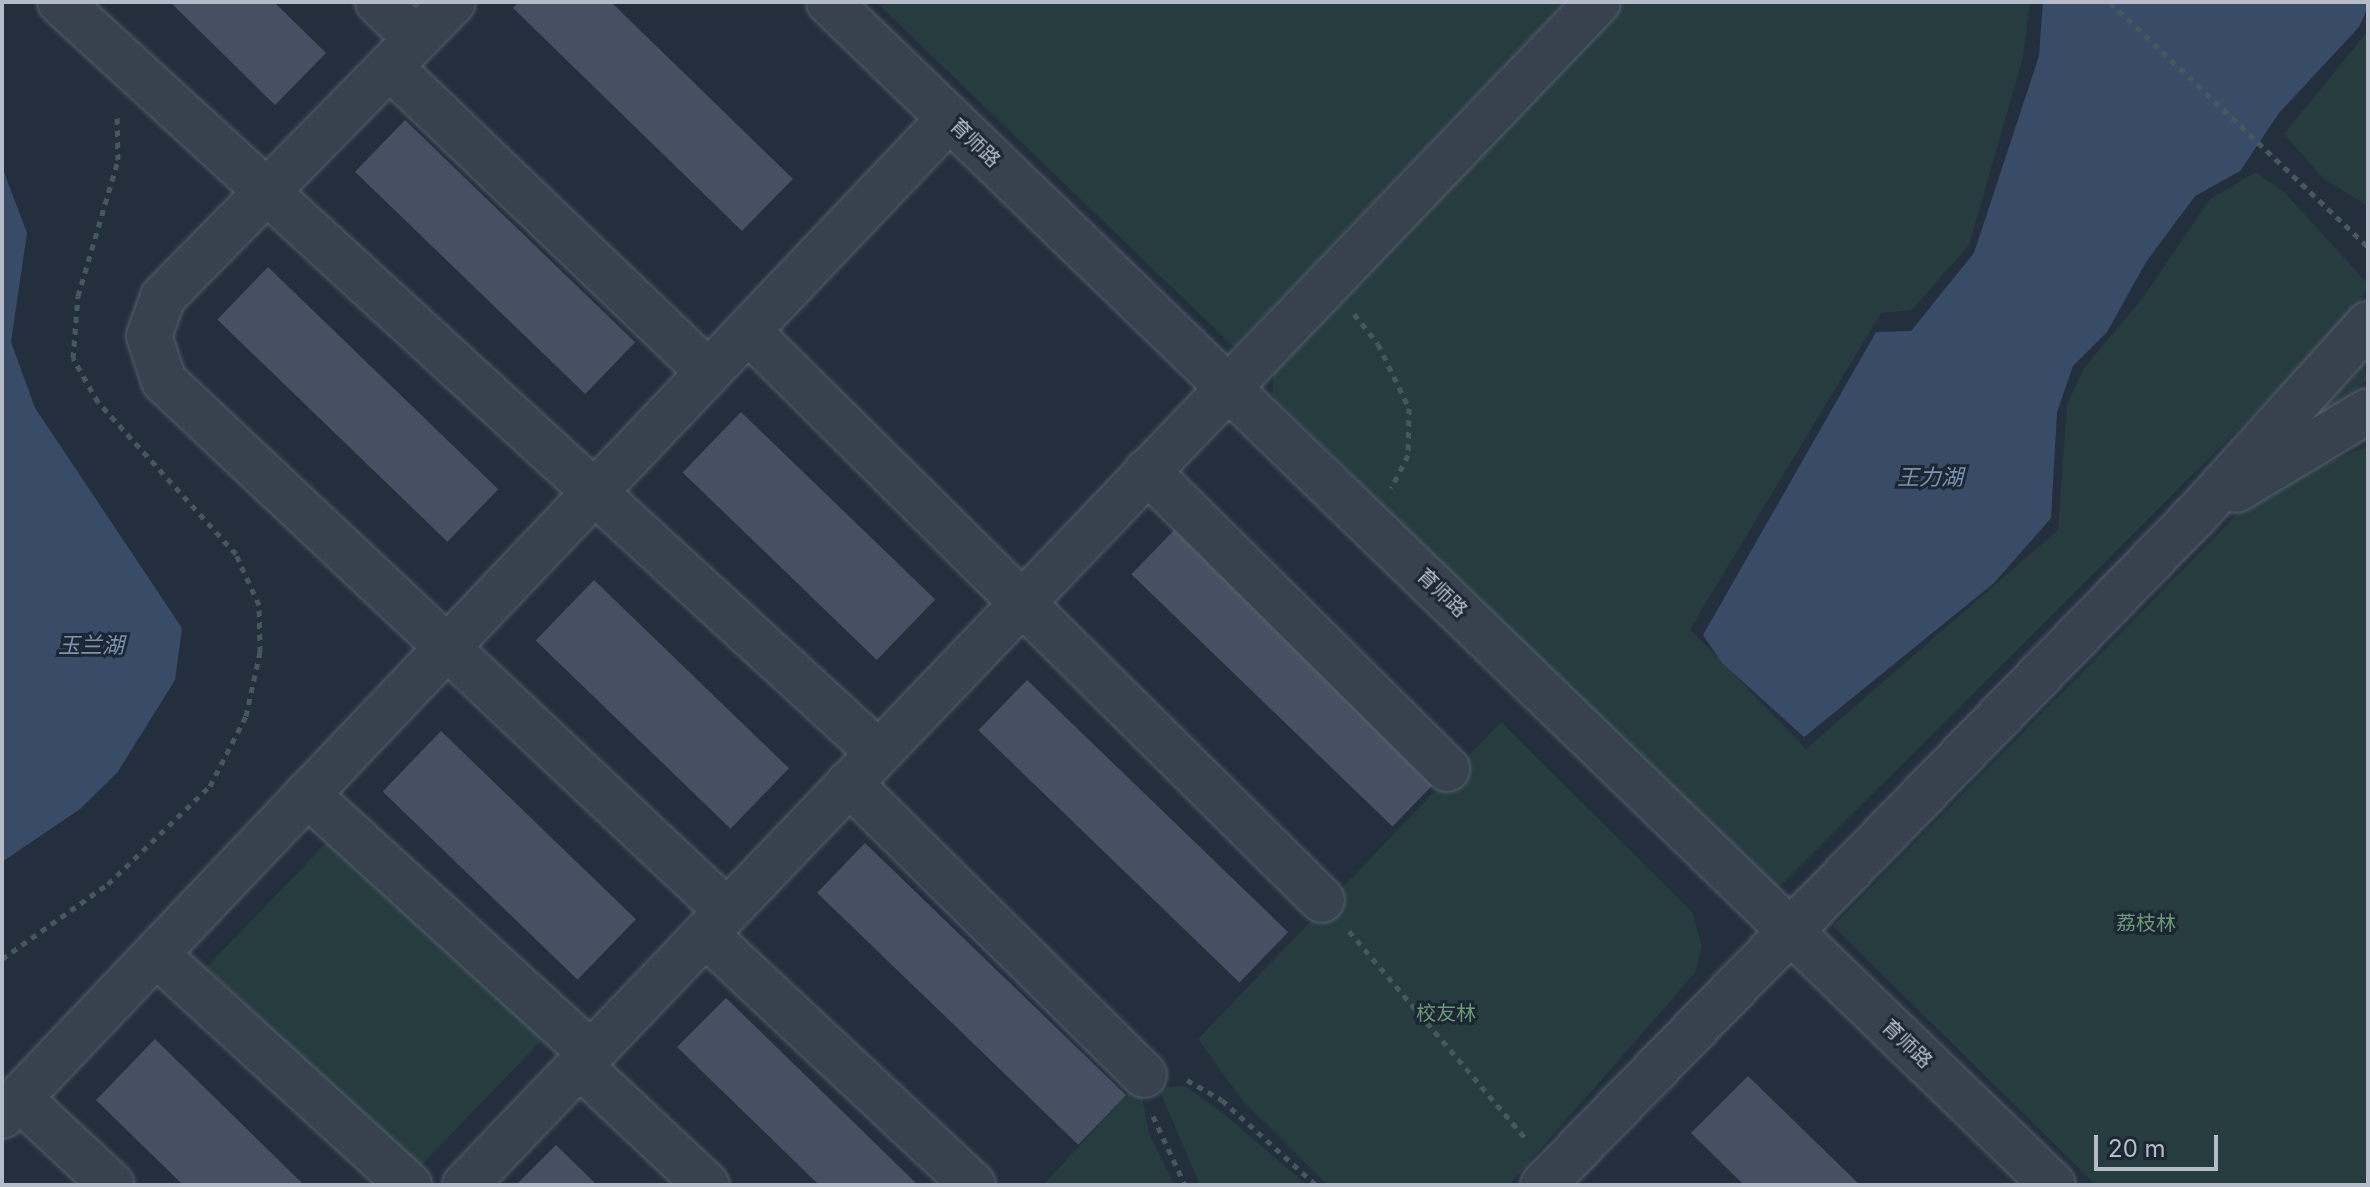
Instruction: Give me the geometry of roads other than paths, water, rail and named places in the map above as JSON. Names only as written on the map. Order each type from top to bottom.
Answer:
[{"type":"lane","points":[[60,2],[597,489],[864,767],[1144,1075]]},
{"type":"lane","points":[[378,2],[403,53],[708,372]]},
{"type":"lane","points":[[453,2],[163,297],[149,336],[164,381],[448,646],[973,1185]]},
{"type":"lane","name":"育师路","points":[[829,2],[2053,1185]]},
{"type":"lane","points":[[465,1185],[1598,2]]},
{"type":"lane","points":[[112,1185],[11,1107],[950,118]]},
{"type":"lane","points":[[1549,1179],[1788,928],[2197,514],[2368,324]]},
{"type":"lane","points":[[748,331],[1322,900]]},
{"type":"lane","points":[[2197,514],[2368,411]]},
{"type":"lane","points":[[1147,471],[1447,769]]},
{"type":"lane","points":[[307,794],[585,1059],[707,1185]]},
{"type":"lane","points":[[156,954],[409,1185]]},
{"type":"water","name":"王力湖","points":[[2043,2],[2368,2],[2368,7],[2359,27],[2279,113],[2240,171],[2195,196],[2146,262],[2107,332],[2073,366],[2057,412],[2051,518],[1994,583],[1804,737],[1722,663],[1703,635],[1876,332],[1911,331],[1974,253],[2039,56]]},
{"type":"water","name":"玉兰湖","points":[[2,167],[27,233],[11,342],[35,408],[182,628],[175,680],[117,773],[80,809],[2,862]]},
{"type":"park label","name":"荔枝林","points":[[2146,923]]},
{"type":"park label","name":"校友林","points":[[1446,1013]]}]
